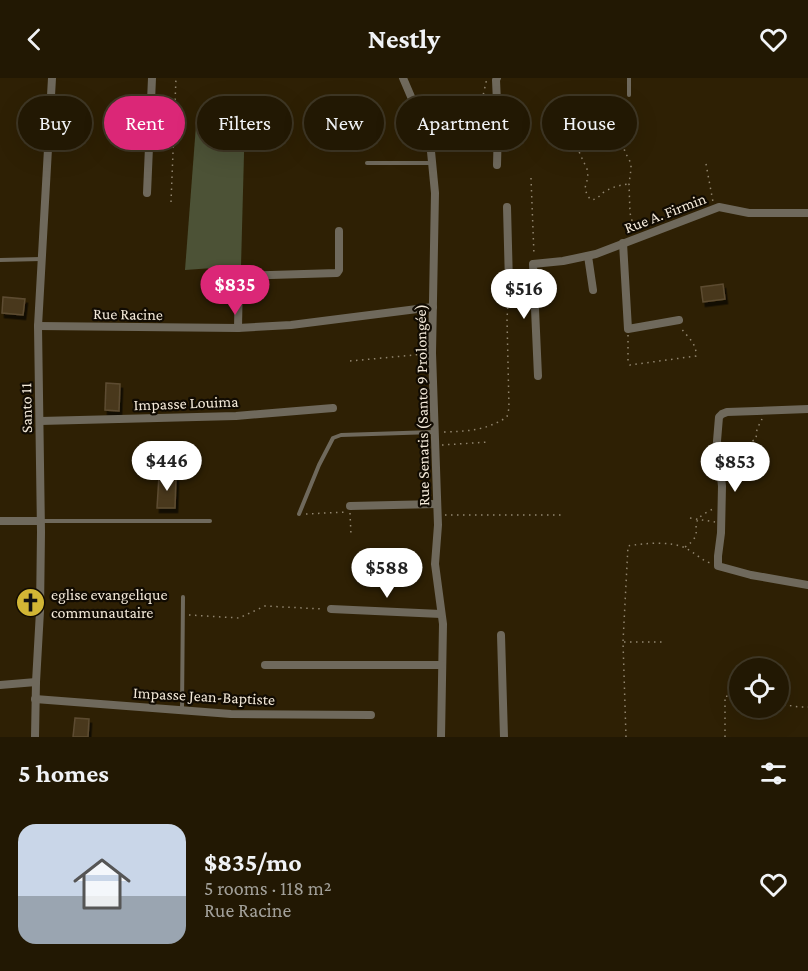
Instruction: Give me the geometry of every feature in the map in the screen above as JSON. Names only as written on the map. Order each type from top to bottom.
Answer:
[{"type":"street","name":"Santo 11","points":[[35,737],[40,611],[38,326],[52,78]]},
{"type":"street","points":[[151,96],[152,78]]},
{"type":"street","name":"Rue Senatis (Santo 9 Prolongée)","points":[[402,78],[430,141],[435,193],[432,353],[438,515],[435,564],[443,624],[441,737]]},
{"type":"street","points":[[497,78],[497,165]]},
{"type":"street","points":[[147,193],[149,150]]},
{"type":"street","points":[[507,207],[509,284]]},
{"type":"street","name":"Rue A. Firmin","points":[[534,264],[588,256],[719,207],[749,213],[808,213]]},
{"type":"street","points":[[238,328],[239,276],[337,273],[339,270],[339,231]]},
{"type":"street","points":[[623,243],[628,328],[679,320]]},
{"type":"street","points":[[588,256],[593,290]]},
{"type":"street","points":[[534,264],[538,376]]},
{"type":"street","name":"Rue Racine","points":[[38,326],[238,328],[291,325],[433,307]]},
{"type":"street","name":"Impasse Louima","points":[[40,421],[236,416],[333,408]]},
{"type":"street","points":[[808,409],[727,412],[719,417],[717,441],[722,504],[718,566],[751,575],[808,585]]},
{"type":"street","points":[[350,506],[437,504]]},
{"type":"street","points":[[0,521],[40,521]]},
{"type":"street","points":[[331,609],[441,614]]},
{"type":"street","points":[[501,635],[504,737]]},
{"type":"street","points":[[266,665],[442,665]]},
{"type":"street","points":[[0,685],[36,682]]},
{"type":"street","name":"Impasse Jean-Baptiste","points":[[35,699],[231,714],[371,715]]},
{"type":"lane","points":[[629,78],[629,95]]},
{"type":"lane","points":[[367,163],[433,164]]},
{"type":"lane","points":[[0,260],[42,259]]},
{"type":"lane","points":[[298,514],[333,438],[341,435],[435,432]]},
{"type":"lane","points":[[40,521],[210,521]]},
{"type":"lane","points":[[182,710],[183,597]]},
{"type":"path","points":[[175,96],[176,78]]},
{"type":"path","points":[[483,96],[487,78]]},
{"type":"path","points":[[629,95],[623,137],[625,153],[631,169],[630,213],[636,238]]},
{"type":"path","points":[[171,202],[174,150]]},
{"type":"path","points":[[579,150],[587,170],[585,188],[591,200],[596,200],[604,192],[613,188],[629,184]]},
{"type":"path","points":[[706,164],[715,209]]},
{"type":"path","points":[[435,432],[476,430],[494,425],[507,417],[509,408],[507,319],[509,284],[534,264],[531,178]]},
{"type":"path","points":[[628,328],[628,362],[630,365],[696,356],[694,343],[683,331],[679,320]]},
{"type":"path","points":[[350,361],[432,353]]},
{"type":"path","points":[[721,474],[727,467],[732,453],[756,439],[760,420],[768,411]]},
{"type":"path","points":[[435,446],[489,442]]},
{"type":"path","points":[[685,548],[696,537],[698,519],[722,504]]},
{"type":"path","points":[[298,514],[350,512],[351,535]]},
{"type":"path","points":[[438,515],[565,515]]},
{"type":"path","points":[[690,518],[722,522]]},
{"type":"path","points":[[626,737],[623,642],[628,546],[653,543],[673,545],[685,548],[703,560],[718,566]]},
{"type":"path","points":[[182,615],[239,618],[265,606],[331,609]]},
{"type":"path","points":[[623,642],[665,642]]},
{"type":"path","points":[[725,737],[725,696],[729,697]]},
{"type":"path","points":[[789,706],[808,707]]},
{"type":"green space","points":[[197,112],[197,150],[244,150],[241,266],[185,270]]},
{"type":"building","points":[[723,284],[725,299],[703,302],[701,287]]},
{"type":"building","points":[[3,297],[25,299],[23,315],[2,313]]},
{"type":"building","points":[[106,383],[120,384],[119,411],[105,410]]},
{"type":"building","points":[[159,476],[176,477],[175,508],[157,508]]},
{"type":"building","points":[[75,718],[89,719],[88,737],[73,737]]},
{"type":"place","name":"eglise evangelique communautaire","points":[[30,603]]}]
